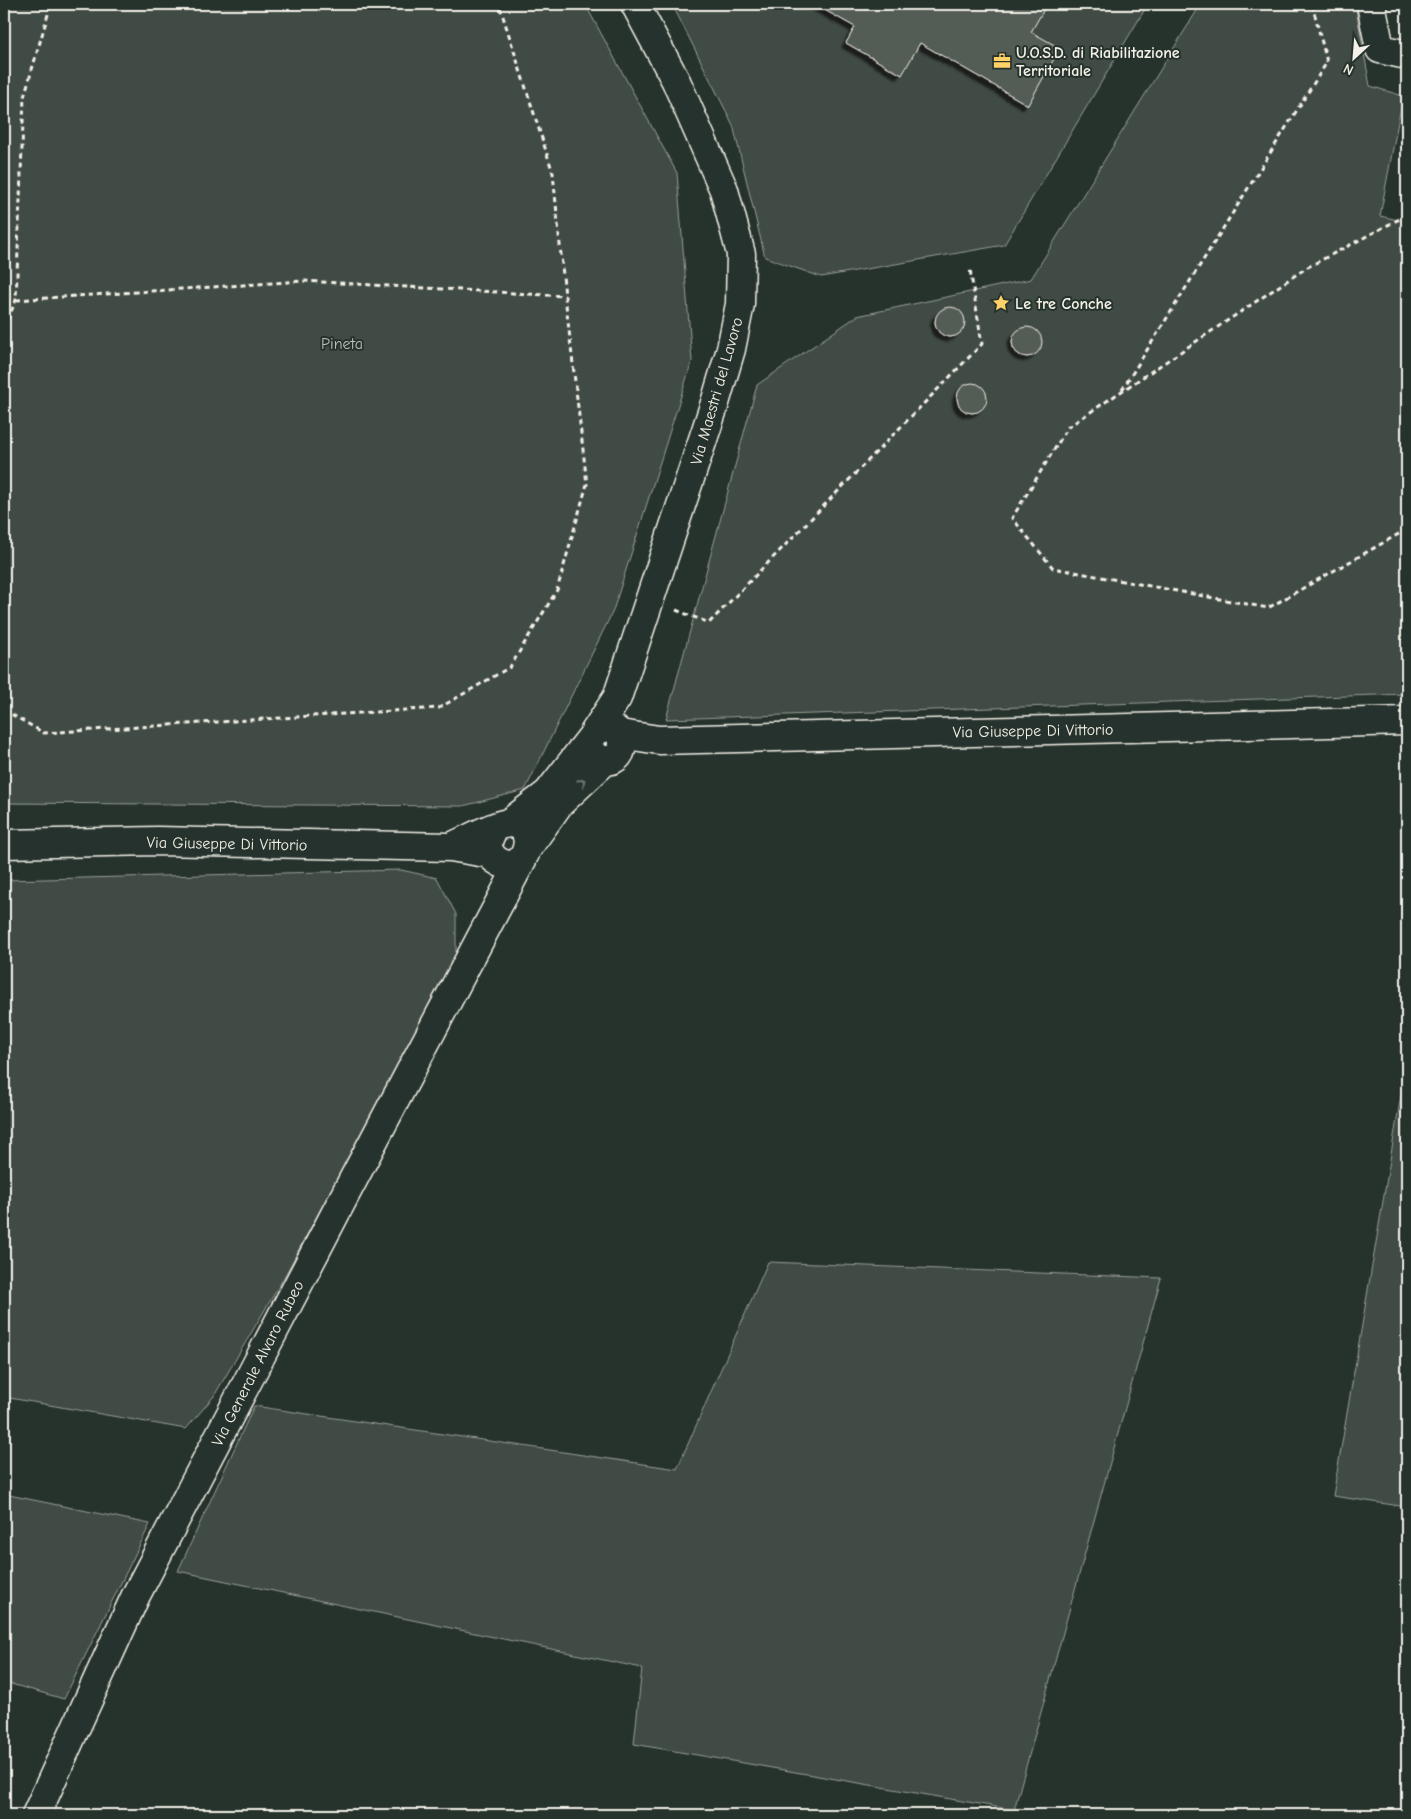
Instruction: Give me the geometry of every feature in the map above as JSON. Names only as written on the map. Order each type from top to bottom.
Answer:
[{"type":"street","name":"Via Maestri del Lavoro","points":[[510,855],[559,804],[607,743],[617,698],[715,403],[731,349],[740,304],[741,254],[724,190],[676,80],[635,4]]},
{"type":"street","points":[[1371,4],[1380,49],[1407,55]]},
{"type":"street","name":"Via Giuseppe Di Vittorio","points":[[607,743],[659,740],[1407,720]]},
{"type":"street","name":"Via Maestri del Lavoro","points":[[502,825],[548,793],[607,743]]},
{"type":"street","points":[[502,825],[521,828],[525,833],[510,855]]},
{"type":"street","name":"Via Giuseppe Di Vittorio","points":[[451,847],[502,825]]},
{"type":"street","name":"Via Generale Alvaro Rubeo","points":[[36,1815],[136,1595],[492,917],[510,855],[488,843],[489,836],[502,825]]},
{"type":"street","name":"Via Giuseppe Di Vittorio","points":[[4,844],[157,841],[451,847],[510,855]]},
{"type":"path","points":[[4,328],[16,300],[24,96],[51,4]]},
{"type":"path","points":[[4,710],[44,733],[439,708],[510,667],[557,590],[587,484],[553,173],[499,4]]},
{"type":"path","points":[[1120,393],[1327,62],[1312,4]]},
{"type":"path","points":[[1407,215],[1306,268],[1068,427],[1012,518],[1053,568],[1268,608],[1404,531],[1407,522]]},
{"type":"path","points":[[670,608],[709,623],[982,344],[970,269]]},
{"type":"path","points":[[16,300],[303,281],[565,296]]},
{"type":"green space","name":"Pineta","points":[[4,4],[585,4],[677,173],[692,361],[613,611],[525,790],[463,806],[4,803]]},
{"type":"green space","points":[[672,4],[1148,4],[1004,245],[821,277],[765,257],[733,125]]},
{"type":"green space","points":[[1201,4],[1355,4],[1370,86],[1403,96],[1380,216],[1407,222],[1407,694],[666,719],[757,385],[857,316],[1031,279]]},
{"type":"green space","points":[[401,870],[437,878],[456,914],[456,960],[283,1279],[214,1396],[186,1429],[4,1397],[4,880]]},
{"type":"green space","points":[[1407,1060],[1407,1507],[1333,1496]]},
{"type":"green space","points":[[768,1262],[1161,1278],[1014,1810],[634,1744],[642,1668],[178,1571],[254,1406],[677,1469]]},
{"type":"green space","points":[[4,1494],[150,1524],[64,1699],[4,1682]]},
{"type":"building","name":"U.O.S.D. di Riabilitazione Territoriale","points":[[814,4],[1047,4],[1031,32],[1060,48],[1028,105],[920,43],[902,75],[846,43],[855,27]]},
{"type":"building","points":[[950,307],[961,311],[965,322],[961,333],[950,337],[939,333],[935,322],[939,311]]},
{"type":"building","points":[[1027,327],[1038,331],[1042,342],[1038,353],[1027,357],[1016,353],[1012,342],[1016,331]]},
{"type":"building","points":[[972,383],[982,388],[987,398],[982,408],[972,413],[962,408],[957,398],[962,388]]},
{"type":"place","name":"U.O.S.D. di Riabilitazione Territoriale","points":[[1002,61]]},
{"type":"place","name":"Le tre Conche","points":[[1001,303]]}]
